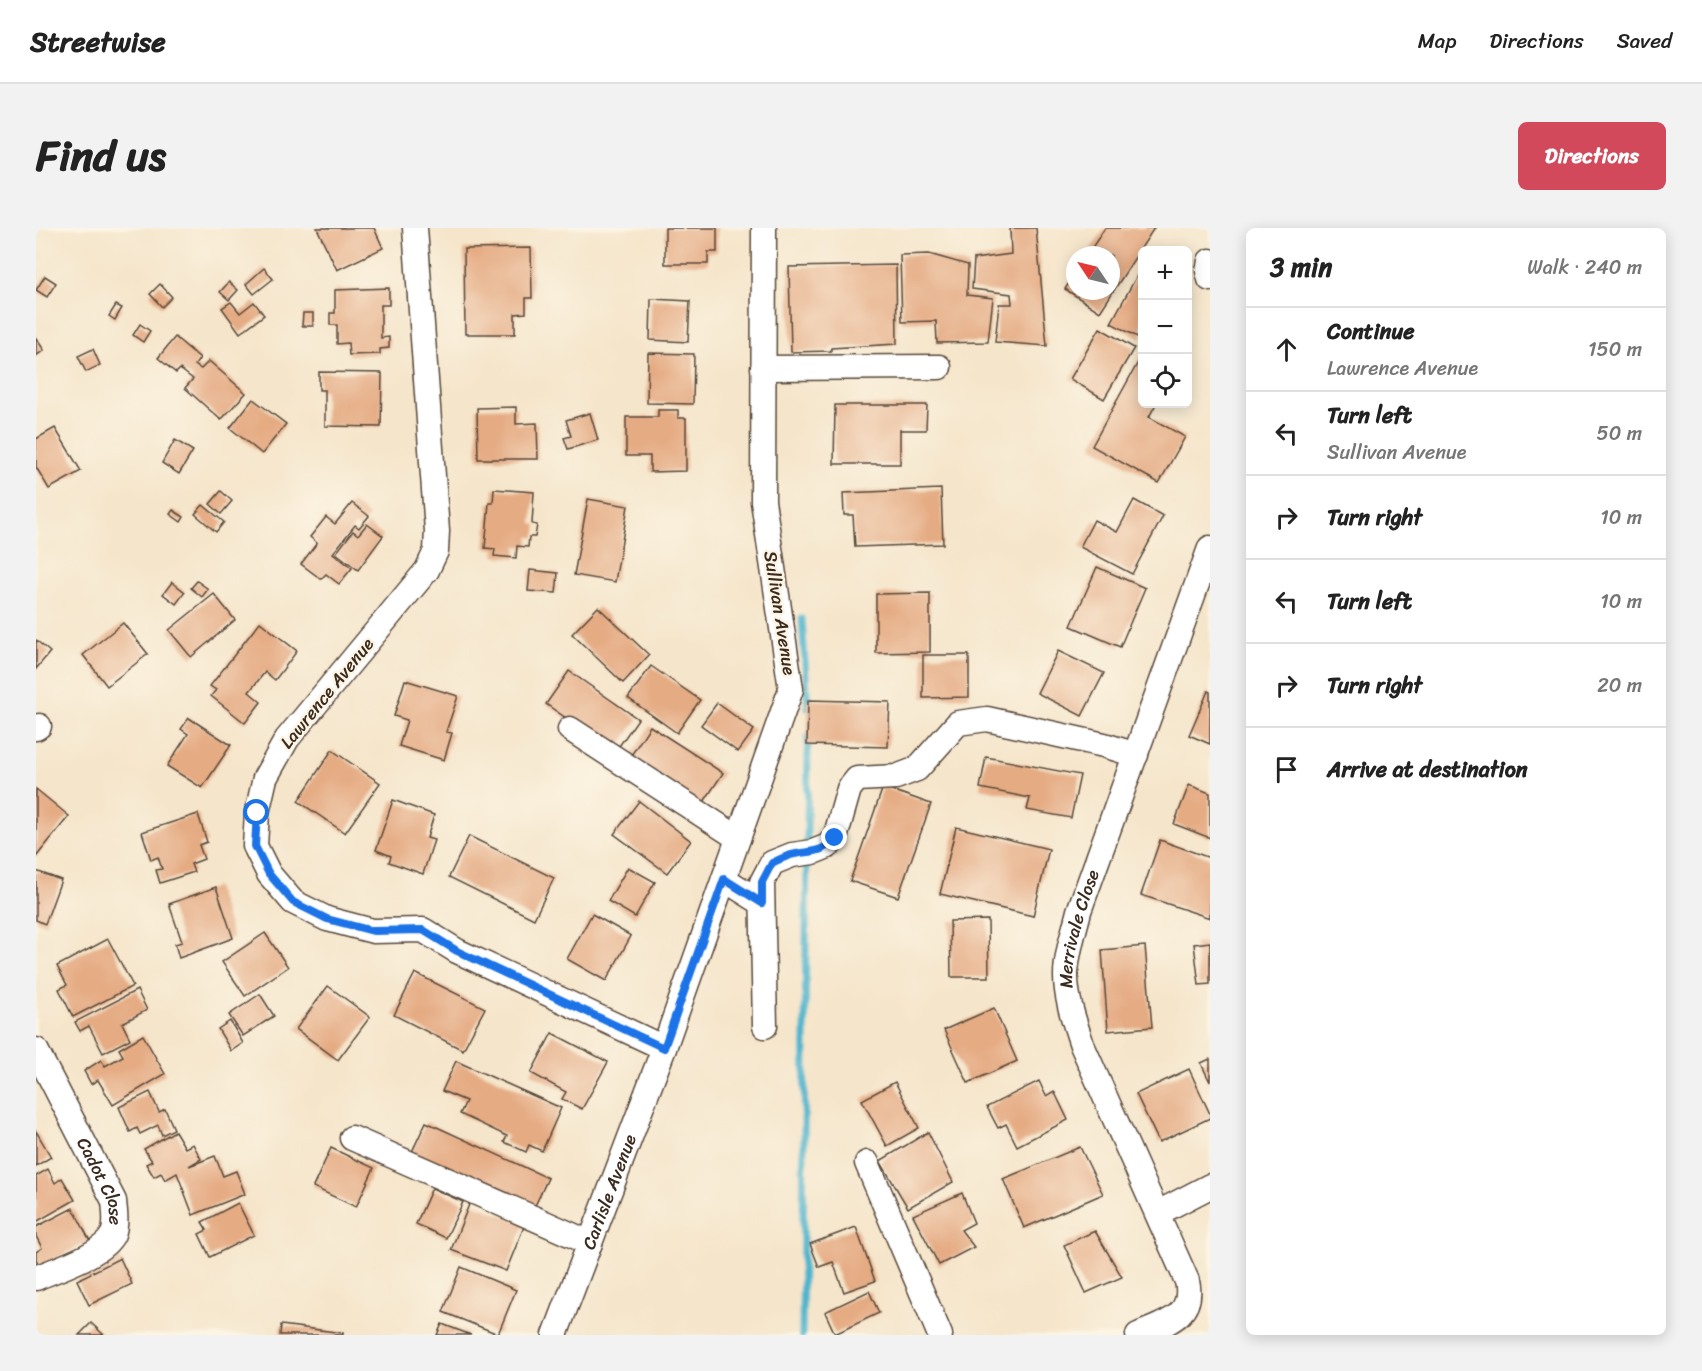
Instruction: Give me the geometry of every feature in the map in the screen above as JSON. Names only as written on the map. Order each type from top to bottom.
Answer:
[{"type":"street","name":"Lawrence Avenue","points":[[415,228],[437,531],[436,551],[428,570],[286,739],[265,778],[257,813],[255,846],[269,874],[293,902],[327,919],[373,931],[423,930],[457,951],[664,1048]]},
{"type":"street","name":"Sullivan Avenue","points":[[664,1048],[791,689],[763,501],[764,228]]},
{"type":"street","points":[[1210,261],[1208,271],[1210,279]]},
{"type":"street","points":[[763,368],[939,367]]},
{"type":"street","name":"Merrivale Close","points":[[1138,1335],[1173,1319],[1186,1306],[1190,1294],[1187,1281],[1158,1213],[1082,1045],[1070,1006],[1066,976],[1079,911],[1210,548]]},
{"type":"street","points":[[765,1026],[762,882],[772,863],[828,846],[835,838],[849,789],[857,779],[896,777],[916,769],[934,752],[948,732],[958,723],[987,719],[1104,745],[1136,755]]},
{"type":"street","points":[[570,729],[738,838]]},
{"type":"street","points":[[724,879],[762,903]]},
{"type":"street","name":"Carlisle Avenue","points":[[555,1335],[664,1048]]},
{"type":"street","name":"Cadot Close","points":[[36,1050],[114,1201],[116,1219],[113,1235],[102,1247],[36,1278]]},
{"type":"street","points":[[352,1138],[590,1243]]},
{"type":"street","points":[[867,1163],[940,1335]]},
{"type":"street","points":[[1158,1213],[1210,1186]]},
{"type":"building","points":[[317,228],[374,228],[383,248],[337,270]]},
{"type":"building","points":[[665,228],[717,228],[717,252],[708,252],[708,264],[665,264]]},
{"type":"building","points":[[1010,228],[1036,228],[1047,346],[995,342],[999,304],[1012,304],[1011,294],[972,289],[974,259],[1011,254]]},
{"type":"building","points":[[1105,228],[1154,228],[1142,246],[1138,246],[1138,253],[1120,281],[1120,246],[1093,246]]},
{"type":"building","points":[[531,248],[532,298],[526,298],[526,313],[515,314],[515,334],[465,334],[464,249]]},
{"type":"building","points":[[929,254],[968,265],[967,295],[993,298],[988,342],[937,343],[936,321],[902,322],[900,255]]},
{"type":"building","points":[[896,265],[897,344],[831,348],[831,351],[791,352],[789,267]]},
{"type":"building","points":[[264,268],[273,279],[254,294],[246,284]]},
{"type":"building","points":[[1138,274],[1138,337],[1111,323]]},
{"type":"building","points":[[45,276],[56,283],[47,297],[36,290]]},
{"type":"building","points":[[229,282],[238,290],[229,300],[220,292]]},
{"type":"building","points":[[160,284],[172,297],[162,307],[150,294]]},
{"type":"building","points":[[389,288],[389,305],[381,305],[381,338],[389,337],[389,348],[380,349],[380,354],[349,355],[348,343],[337,344],[337,325],[330,325],[330,313],[335,313],[335,290]]},
{"type":"building","points":[[651,299],[690,301],[688,342],[650,340]]},
{"type":"building","points":[[1082,300],[1108,300],[1100,312]]},
{"type":"building","points":[[231,302],[240,313],[254,302],[264,315],[240,333],[222,308]]},
{"type":"building","points":[[116,305],[122,308],[115,320],[109,316]]},
{"type":"building","points":[[303,313],[313,313],[313,326],[302,326]]},
{"type":"building","points":[[140,324],[150,331],[143,342],[133,335]]},
{"type":"building","points":[[1100,328],[1134,348],[1104,399],[1070,379]]},
{"type":"building","points":[[175,337],[200,358],[195,365],[201,369],[209,361],[246,393],[221,420],[185,388],[193,379],[180,369],[176,373],[158,358]]},
{"type":"building","points":[[36,338],[44,350],[36,356]]},
{"type":"building","points":[[93,349],[100,365],[86,372],[78,356]]},
{"type":"building","points":[[648,353],[694,354],[693,404],[647,403]]},
{"type":"building","points":[[1138,362],[1138,408],[1154,408],[1149,417],[1185,437],[1159,483],[1092,446]]},
{"type":"building","points":[[319,372],[382,373],[381,427],[325,426],[325,390],[319,390]]},
{"type":"building","points":[[253,399],[286,424],[262,454],[230,428]]},
{"type":"building","points":[[835,405],[927,405],[926,430],[900,430],[900,464],[834,464]]},
{"type":"building","points":[[516,407],[516,424],[537,423],[538,459],[478,459],[477,408]]},
{"type":"building","points":[[658,410],[678,410],[678,418],[686,418],[686,471],[650,472],[650,456],[626,456],[626,417],[658,417]]},
{"type":"building","points":[[590,413],[598,440],[568,449],[564,438],[571,436],[566,420]]},
{"type":"building","points":[[55,428],[81,471],[49,489],[36,467],[36,439]]},
{"type":"building","points":[[175,440],[193,451],[179,474],[162,463]]},
{"type":"building","points":[[494,489],[534,492],[532,524],[537,525],[535,537],[529,537],[528,547],[517,546],[516,558],[494,556],[495,549],[485,548],[489,503],[493,503]]},
{"type":"building","points":[[941,489],[943,544],[855,547],[853,515],[844,515],[843,493]]},
{"type":"building","points":[[221,491],[232,501],[221,514],[210,504]]},
{"type":"building","points":[[588,499],[628,506],[615,582],[574,575]]},
{"type":"building","points":[[1134,500],[1163,516],[1132,574],[1080,547],[1094,520],[1117,532]]},
{"type":"building","points":[[352,503],[369,516],[359,528],[355,525],[333,553],[352,568],[339,584],[326,574],[321,579],[301,564],[317,543],[310,537],[326,517],[335,524]]},
{"type":"building","points":[[203,505],[224,522],[216,532],[195,514]]},
{"type":"building","points":[[173,510],[184,517],[181,522],[170,514]]},
{"type":"building","points":[[367,524],[383,536],[358,570],[336,553],[353,531],[358,535]]},
{"type":"building","points":[[1097,567],[1145,588],[1120,647],[1071,626]]},
{"type":"building","points":[[530,570],[558,573],[556,593],[528,591]]},
{"type":"building","points":[[197,581],[208,589],[202,597],[191,588]]},
{"type":"building","points":[[172,582],[185,592],[176,604],[163,594]]},
{"type":"building","points":[[930,593],[930,652],[876,653],[876,594]]},
{"type":"building","points":[[214,594],[235,620],[191,657],[169,630]]},
{"type":"building","points":[[598,607],[649,655],[623,683],[572,634]]},
{"type":"building","points":[[260,622],[297,651],[275,680],[265,672],[249,692],[261,702],[245,723],[211,696],[216,690],[210,686]]},
{"type":"building","points":[[123,623],[148,654],[107,686],[83,655]]},
{"type":"building","points":[[36,640],[50,652],[36,669]]},
{"type":"building","points":[[1058,651],[1104,673],[1082,716],[1037,693]]},
{"type":"building","points":[[923,655],[969,655],[969,697],[923,698]]},
{"type":"building","points":[[651,666],[700,700],[677,733],[628,698]]},
{"type":"building","points":[[569,671],[638,719],[615,752],[546,704]]},
{"type":"building","points":[[405,680],[458,696],[446,732],[452,733],[444,760],[399,746],[407,720],[394,716]]},
{"type":"building","points":[[1208,691],[1210,692],[1210,744],[1189,735]]},
{"type":"building","points":[[808,700],[890,702],[888,747],[807,745]]},
{"type":"building","points":[[717,703],[754,730],[738,752],[701,725]]},
{"type":"building","points":[[189,718],[231,745],[202,788],[167,766],[188,734],[181,729]]},
{"type":"building","points":[[650,726],[723,773],[700,808],[628,760]]},
{"type":"building","points":[[332,750],[380,783],[345,833],[298,801]]},
{"type":"building","points":[[986,757],[1080,775],[1071,818],[1027,810],[1030,798],[980,788]]},
{"type":"building","points":[[1189,785],[1210,793],[1210,838],[1174,824]]},
{"type":"building","points":[[883,787],[931,804],[898,897],[850,881]]},
{"type":"building","points":[[36,789],[69,816],[36,857]]},
{"type":"building","points":[[393,800],[434,815],[427,838],[434,840],[423,874],[389,862],[391,856],[376,850]]},
{"type":"building","points":[[639,801],[691,841],[667,873],[614,834]]},
{"type":"building","points":[[198,814],[207,842],[199,845],[204,859],[191,864],[194,872],[160,883],[156,870],[162,869],[158,857],[151,860],[142,832]]},
{"type":"building","points":[[956,827],[1049,849],[1033,916],[940,894]]},
{"type":"building","points":[[469,836],[554,878],[534,919],[449,877]]},
{"type":"building","points":[[1160,840],[1210,858],[1210,918],[1141,895]]},
{"type":"building","points":[[628,867],[655,882],[635,917],[608,901]]},
{"type":"building","points":[[36,871],[61,880],[45,924],[36,920]]},
{"type":"building","points":[[216,887],[233,938],[179,958],[175,944],[182,942],[169,904]]},
{"type":"building","points":[[592,914],[631,936],[606,981],[567,959]]},
{"type":"building","points":[[988,920],[989,977],[951,977],[950,921]]},
{"type":"building","points":[[265,933],[288,967],[245,996],[222,962]]},
{"type":"building","points":[[108,939],[133,986],[73,1017],[59,989],[67,985],[57,966]]},
{"type":"building","points":[[1210,942],[1210,984],[1199,985],[1194,944]]},
{"type":"building","points":[[1145,946],[1152,1027],[1108,1031],[1102,950]]},
{"type":"building","points":[[415,973],[485,1008],[463,1050],[394,1015]]},
{"type":"building","points":[[328,986],[370,1017],[338,1060],[296,1029]]},
{"type":"building","points":[[137,990],[147,1010],[122,1023],[130,1039],[103,1053],[89,1026],[80,1031],[75,1022]]},
{"type":"building","points":[[260,994],[274,1016],[243,1036],[229,1015]]},
{"type":"building","points":[[994,1008],[1017,1061],[968,1083],[944,1030]]},
{"type":"building","points":[[230,1021],[243,1043],[231,1051],[218,1029]]},
{"type":"building","points":[[552,1033],[608,1062],[582,1109],[562,1099],[566,1092],[531,1073]]},
{"type":"building","points":[[143,1035],[165,1074],[113,1105],[98,1080],[91,1084],[84,1071],[101,1060],[105,1066],[123,1056],[119,1049]]},
{"type":"building","points":[[1210,1059],[1210,1082],[1201,1063]]},
{"type":"building","points":[[456,1061],[561,1108],[542,1151],[529,1145],[526,1152],[504,1142],[507,1136],[460,1114],[466,1101],[442,1091]]},
{"type":"building","points":[[1189,1069],[1210,1118],[1159,1142],[1136,1094]]},
{"type":"building","points":[[1039,1081],[1046,1096],[1054,1091],[1068,1120],[1017,1146],[1006,1124],[998,1128],[987,1107]]},
{"type":"building","points":[[895,1082],[919,1128],[887,1146],[862,1100]]},
{"type":"building","points":[[150,1092],[159,1112],[165,1109],[174,1129],[162,1135],[158,1125],[140,1134],[137,1128],[130,1132],[119,1107]]},
{"type":"building","points":[[426,1122],[548,1178],[532,1212],[410,1156]]},
{"type":"building","points":[[36,1131],[51,1157],[36,1166]]},
{"type":"building","points":[[175,1131],[185,1148],[193,1144],[201,1159],[189,1166],[215,1156],[223,1176],[236,1171],[245,1194],[193,1215],[177,1173],[165,1180],[161,1173],[154,1177],[146,1164],[152,1161],[144,1149]]},
{"type":"building","points":[[928,1132],[953,1182],[908,1208],[880,1161]]},
{"type":"building","points":[[1080,1147],[1103,1194],[1024,1228],[1003,1179]]},
{"type":"building","points":[[331,1148],[374,1168],[356,1207],[313,1187]]},
{"type":"building","points":[[48,1169],[55,1183],[62,1178],[75,1200],[36,1222],[36,1176]]},
{"type":"building","points":[[432,1188],[463,1202],[446,1238],[416,1224]]},
{"type":"building","points":[[962,1193],[974,1223],[961,1230],[974,1247],[939,1265],[913,1215]]},
{"type":"building","points":[[470,1202],[525,1224],[506,1271],[451,1250]]},
{"type":"building","points":[[238,1203],[254,1235],[210,1257],[199,1234],[207,1230],[202,1222]]},
{"type":"building","points":[[73,1208],[90,1241],[40,1267],[36,1259],[36,1252],[42,1248],[36,1236],[36,1227]]},
{"type":"building","points":[[856,1227],[875,1281],[844,1292],[833,1262],[819,1267],[810,1244]]},
{"type":"building","points":[[1095,1231],[1122,1277],[1086,1293],[1064,1245]]},
{"type":"building","points":[[120,1258],[132,1284],[89,1305],[77,1280]]},
{"type":"building","points":[[461,1267],[516,1290],[498,1334],[443,1312]]},
{"type":"building","points":[[869,1291],[879,1313],[835,1334],[825,1312]]},
{"type":"building","points":[[91,1323],[104,1335],[79,1335]]},
{"type":"building","points":[[442,1324],[471,1335],[437,1335]]},
{"type":"building","points":[[281,1325],[343,1333],[343,1335],[280,1335]]},
{"type":"waterway","points":[[802,619],[808,708]]},
{"type":"waterway","points":[[802,1335],[808,738]]},
{"type":"route","points":[[257,813],[255,846],[269,874],[293,902],[327,919],[373,931],[423,930],[457,951],[664,1048],[724,879],[762,903],[762,882],[772,863],[792,855],[813,852],[828,846],[835,838]]}]
